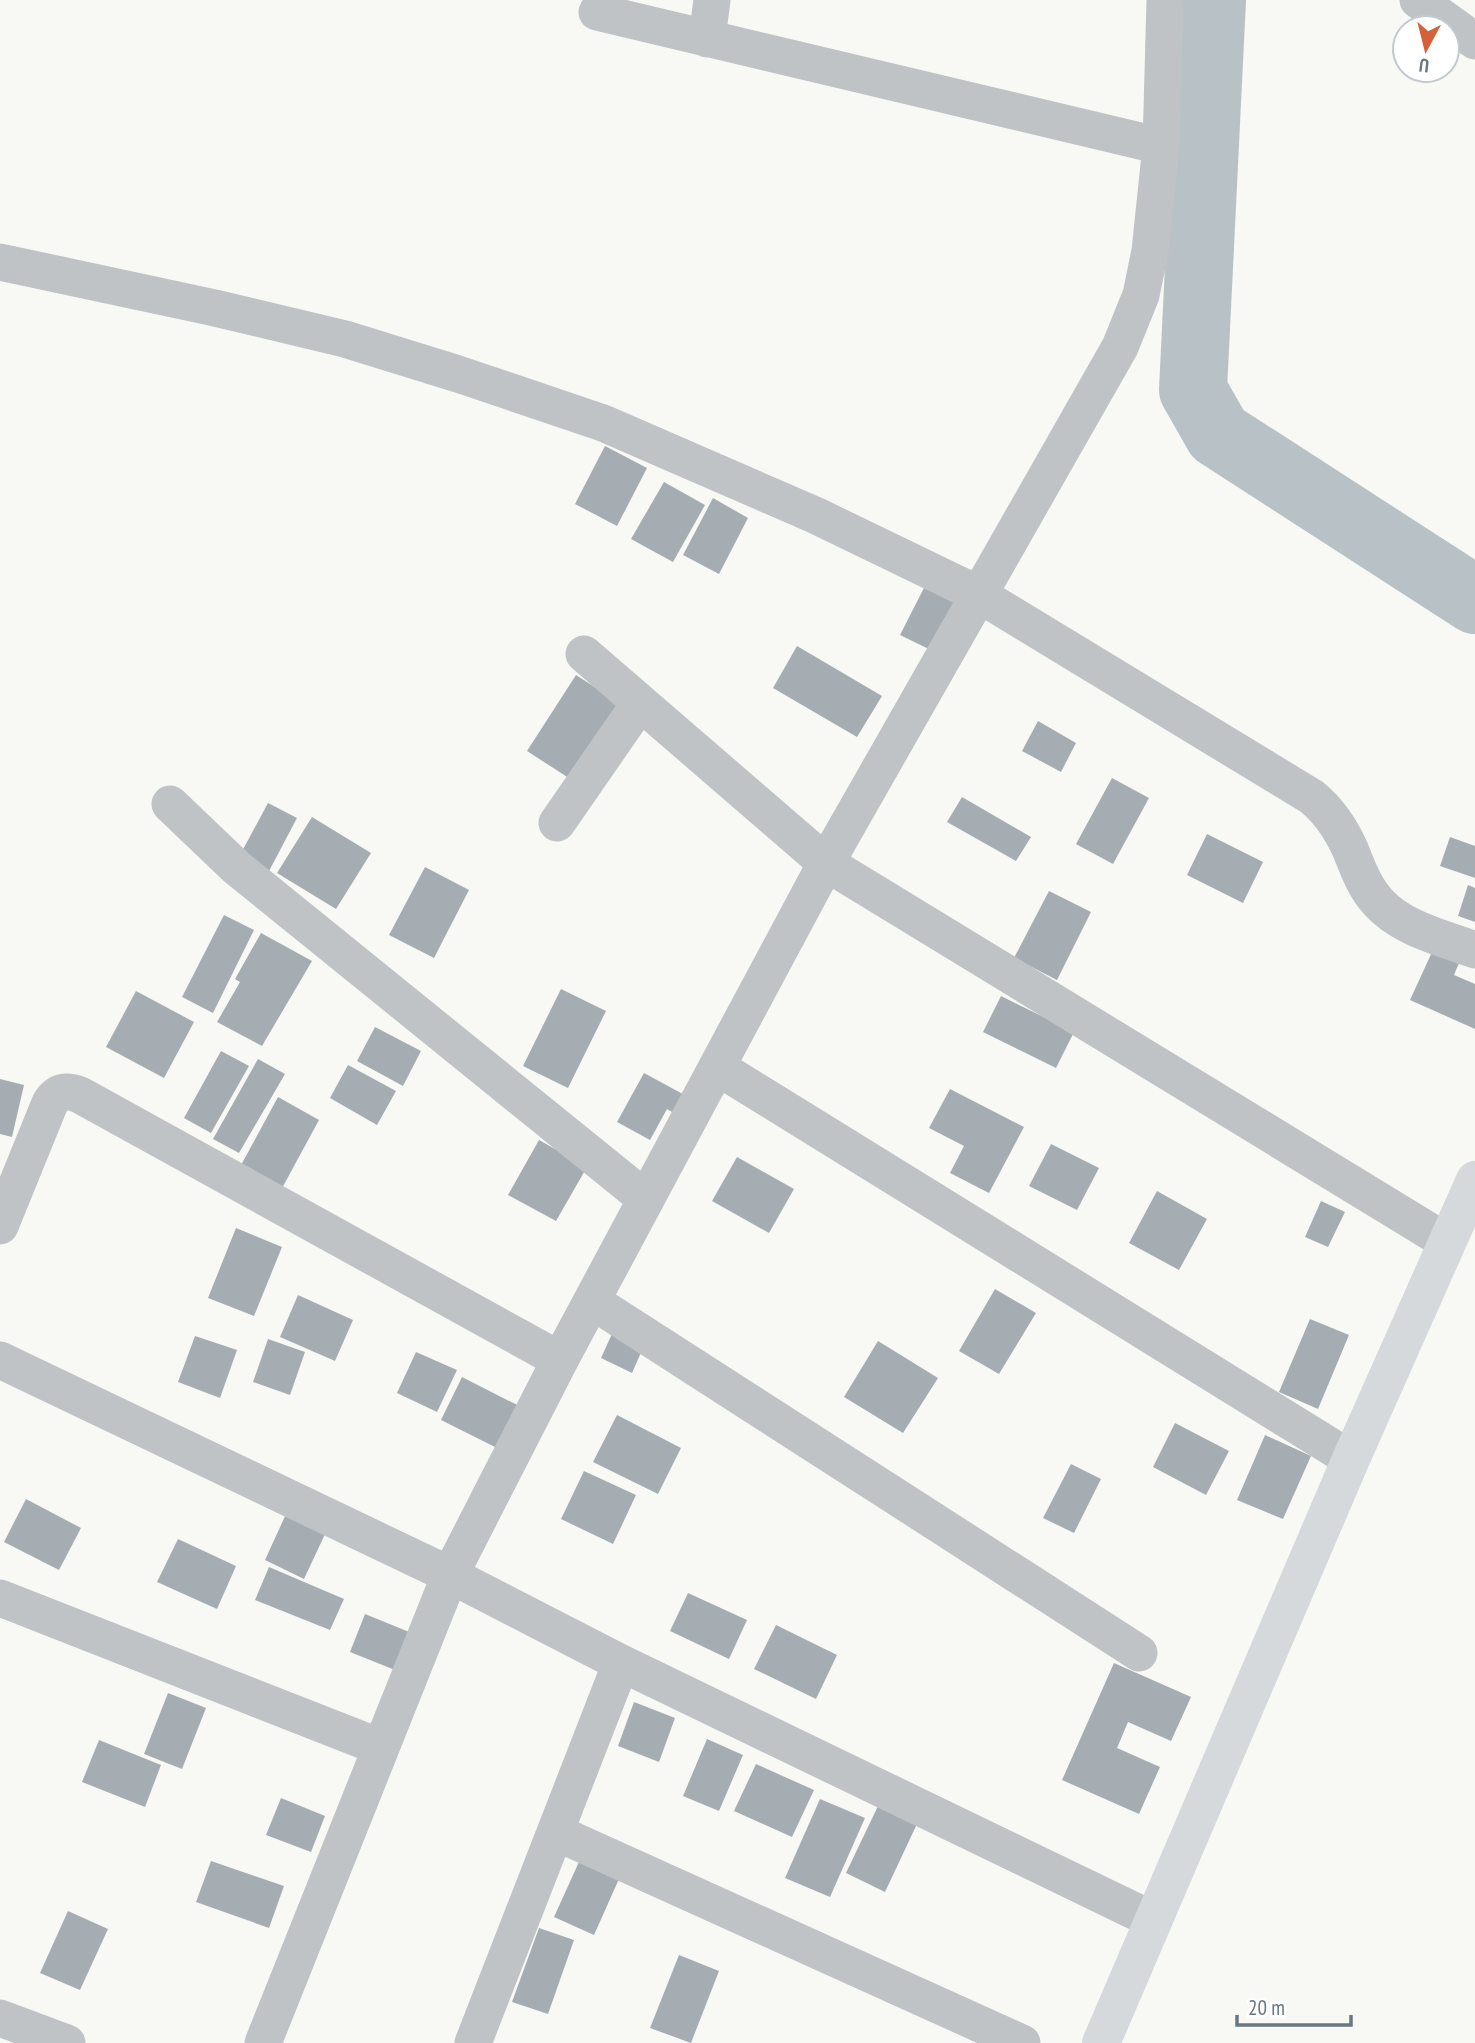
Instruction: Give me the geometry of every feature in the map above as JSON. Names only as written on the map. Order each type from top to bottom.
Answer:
[{"type":"main road","points":[[1101,2043],[1351,1459],[1475,1180]]},
{"type":"street","points":[[708,39],[712,0]]},
{"type":"street","points":[[262,2043],[450,1575],[560,1360],[826,863],[1120,347],[1147,274],[1161,146],[1164,0]]},
{"type":"street","points":[[1418,0],[1475,41]]},
{"type":"street","points":[[597,12],[1161,146]]},
{"type":"street","points":[[0,262],[345,339],[458,374],[603,423],[817,516],[978,594],[1312,797],[1335,822],[1365,885],[1376,901],[1408,924],[1475,950]]},
{"type":"street","points":[[584,654],[826,863],[1447,1242]]},
{"type":"street","points":[[557,823],[640,703]]},
{"type":"street","points":[[170,804],[236,867],[646,1199]]},
{"type":"street","points":[[717,1067],[1351,1459]]},
{"type":"street","points":[[0,1226],[50,1103],[58,1093],[70,1091],[560,1360]]},
{"type":"street","points":[[592,1301],[1139,1653]]},
{"type":"street","points":[[0,1360],[450,1575],[621,1663],[1153,1920]]},
{"type":"street","points":[[0,1598],[380,1747]]},
{"type":"street","points":[[473,2043],[621,1663]]},
{"type":"street","points":[[555,1832],[1022,2043]]},
{"type":"street","points":[[0,2018],[67,2043]]},
{"type":"building","points":[[605,446],[647,468],[617,526],[575,504]]},
{"type":"building","points":[[664,482],[705,505],[673,562],[631,539]]},
{"type":"building","points":[[713,498],[748,518],[719,574],[683,555]]},
{"type":"building","points":[[927,582],[964,601],[937,653],[900,635]]},
{"type":"building","points":[[797,646],[882,696],[857,737],[773,688]]},
{"type":"building","points":[[576,675],[624,706],[575,782],[527,751]]},
{"type":"building","points":[[1038,721],[1076,743],[1061,772],[1022,751]]},
{"type":"building","points":[[1112,778],[1149,798],[1113,864],[1076,844]]},
{"type":"building","points":[[962,797],[1031,837],[1016,861],[947,822]]},
{"type":"building","points":[[268,803],[297,818],[269,871],[240,855]]},
{"type":"building","points":[[312,817],[371,853],[336,909],[277,873]]},
{"type":"building","points":[[1207,834],[1263,862],[1243,903],[1187,875]]},
{"type":"building","points":[[1450,837],[1475,846],[1475,878],[1440,866]]},
{"type":"building","points":[[425,867],[469,890],[434,958],[389,935]]},
{"type":"building","points":[[1468,885],[1475,888],[1475,922],[1458,916]]},
{"type":"building","points":[[1049,891],[1091,912],[1057,980],[1014,958]]},
{"type":"building","points":[[224,915],[254,930],[213,1013],[182,997]]},
{"type":"building","points":[[261,933],[312,961],[262,1046],[217,1022],[240,982],[235,979]]},
{"type":"building","points":[[1438,939],[1464,951],[1454,975],[1475,984],[1475,1029],[1410,1000]]},
{"type":"building","points":[[561,989],[606,1011],[568,1088],[523,1066]]},
{"type":"building","points":[[136,991],[194,1022],[164,1078],[106,1047]]},
{"type":"building","points":[[1001,996],[1074,1032],[1056,1068],[983,1032]]},
{"type":"building","points":[[375,1027],[421,1051],[403,1086],[357,1061]]},
{"type":"building","points":[[221,1051],[249,1066],[211,1133],[184,1118]]},
{"type":"building","points":[[258,1059],[285,1074],[239,1153],[213,1139]]},
{"type":"building","points":[[348,1065],[396,1091],[377,1125],[330,1098]]},
{"type":"building","points":[[644,1073],[692,1099],[682,1118],[667,1109],[650,1140],[617,1122]]},
{"type":"building","points":[[0,1079],[24,1085],[12,1137],[0,1134]]},
{"type":"building","points":[[950,1089],[1024,1127],[989,1193],[950,1173],[964,1146],[929,1128]]},
{"type":"building","points":[[278,1097],[319,1120],[281,1190],[240,1167]]},
{"type":"building","points":[[539,1140],[587,1167],[556,1221],[508,1195]]},
{"type":"building","points":[[1051,1144],[1099,1168],[1077,1210],[1029,1186]]},
{"type":"building","points":[[737,1157],[794,1189],[769,1233],[712,1201]]},
{"type":"building","points":[[1157,1191],[1207,1219],[1179,1270],[1129,1243]]},
{"type":"building","points":[[1321,1201],[1345,1212],[1328,1247],[1305,1237]]},
{"type":"building","points":[[236,1228],[282,1247],[254,1316],[208,1298]]},
{"type":"building","points":[[995,1289],[1036,1313],[999,1374],[959,1351]]},
{"type":"building","points":[[298,1295],[353,1320],[335,1361],[280,1337]]},
{"type":"building","points":[[1310,1319],[1349,1335],[1318,1409],[1279,1392]]},
{"type":"building","points":[[616,1325],[647,1339],[632,1373],[601,1358]]},
{"type":"building","points":[[195,1336],[237,1350],[220,1398],[178,1382]]},
{"type":"building","points":[[268,1339],[305,1352],[290,1395],[253,1382]]},
{"type":"building","points":[[878,1341],[938,1378],[903,1433],[844,1397]]},
{"type":"building","points":[[416,1352],[457,1370],[437,1412],[397,1393]]},
{"type":"building","points":[[462,1377],[525,1409],[503,1451],[441,1420]]},
{"type":"building","points":[[617,1415],[681,1448],[658,1494],[593,1462]]},
{"type":"building","points":[[1175,1423],[1229,1451],[1206,1495],[1153,1467]]},
{"type":"building","points":[[1265,1435],[1311,1456],[1283,1519],[1237,1500]]},
{"type":"building","points":[[1071,1464],[1101,1479],[1074,1533],[1043,1518]]},
{"type":"building","points":[[584,1471],[636,1495],[613,1544],[561,1519]]},
{"type":"building","points":[[26,1499],[81,1528],[59,1570],[4,1542]]},
{"type":"building","points":[[286,1514],[326,1532],[304,1579],[265,1560]]},
{"type":"building","points":[[178,1539],[236,1566],[217,1609],[157,1582]]},
{"type":"building","points":[[269,1567],[344,1599],[330,1630],[255,1600]]},
{"type":"building","points":[[688,1593],[747,1620],[729,1659],[670,1631]]},
{"type":"building","points":[[365,1614],[419,1636],[405,1674],[350,1652]]},
{"type":"building","points":[[776,1625],[837,1655],[816,1699],[754,1669]]},
{"type":"building","points":[[1114,1663],[1191,1697],[1171,1741],[1128,1722],[1117,1748],[1160,1767],[1139,1814],[1062,1780]]},
{"type":"building","points":[[168,1693],[206,1708],[182,1769],[144,1754]]},
{"type":"building","points":[[634,1702],[675,1718],[659,1762],[618,1746]]},
{"type":"building","points":[[707,1739],[743,1755],[719,1811],[683,1796]]},
{"type":"building","points":[[99,1740],[161,1765],[145,1807],[82,1782]]},
{"type":"building","points":[[756,1764],[814,1790],[792,1837],[734,1811]]},
{"type":"building","points":[[281,1798],[325,1816],[311,1852],[266,1835]]},
{"type":"building","points":[[820,1799],[865,1818],[830,1897],[785,1878]]},
{"type":"building","points":[[878,1806],[917,1824],[885,1892],[846,1873]]},
{"type":"building","points":[[583,1853],[623,1870],[594,1935],[554,1917]]},
{"type":"building","points":[[211,1861],[284,1886],[269,1928],[196,1902]]},
{"type":"building","points":[[68,1911],[108,1929],[80,1990],[40,1973]]},
{"type":"building","points":[[539,1928],[574,1940],[548,2014],[512,2002]]},
{"type":"building","points":[[679,1955],[719,1971],[691,2043],[650,2028]]},
{"type":"waterway","points":[[1212,0],[1193,390],[1218,434],[1475,600]]}]
